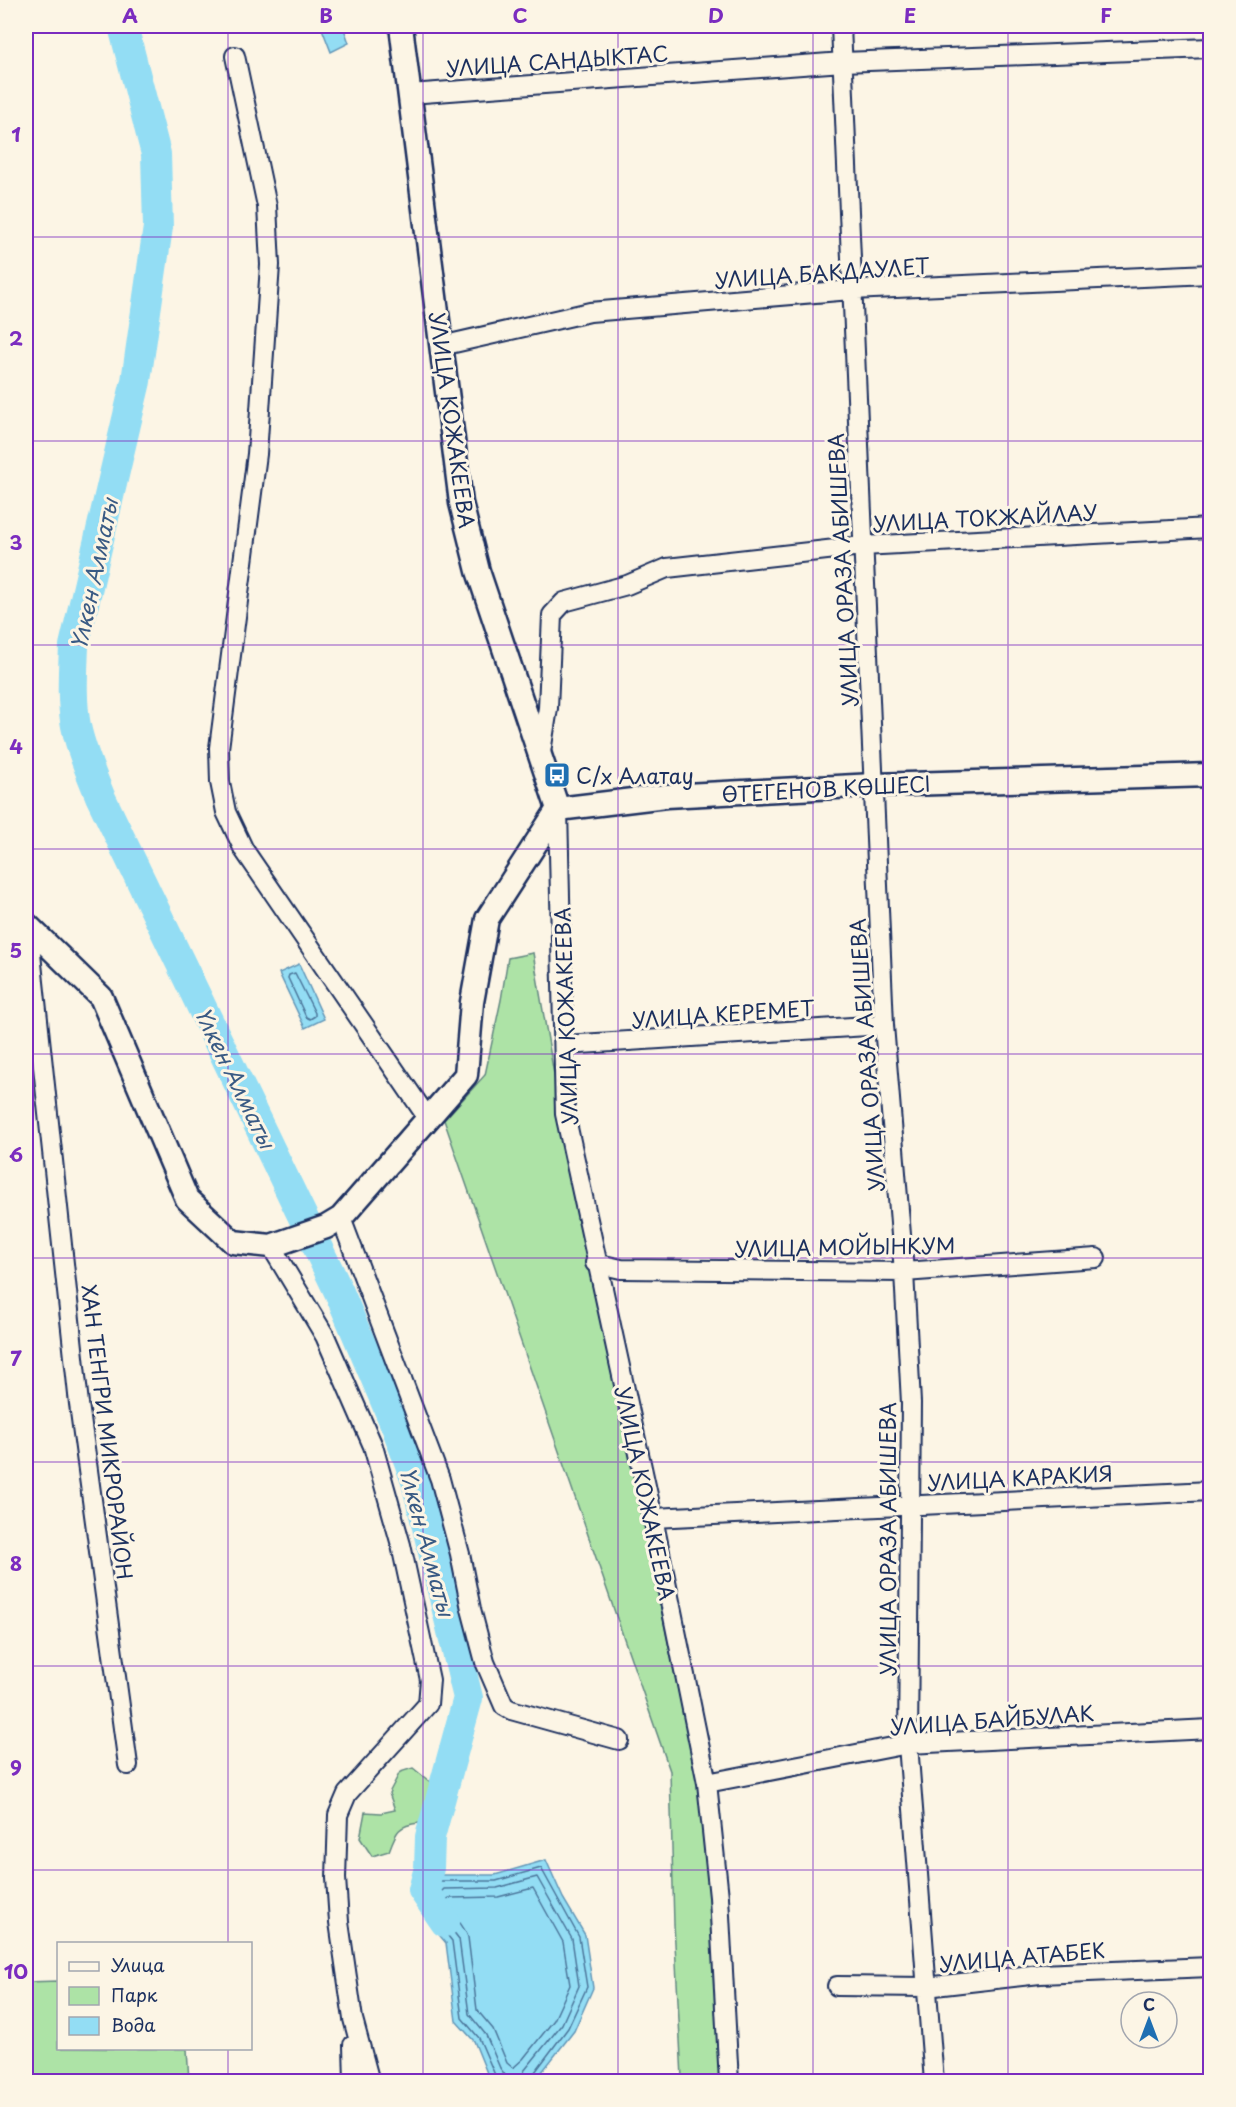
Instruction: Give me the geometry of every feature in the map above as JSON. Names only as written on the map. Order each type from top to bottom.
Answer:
[{"type":"street","name":"УЛИЦА КОЖАКЕЕВА","points":[[401,26],[461,504],[478,571],[541,752],[558,809],[565,1114],[653,1518],[707,1783],[719,1897],[729,2082]]},
{"type":"street","name":"УЛИЦА ОРАЗА АБИШЕВА","points":[[841,26],[862,546],[885,1025],[911,1404],[908,1744],[934,2082]]},
{"type":"street","name":"УЛИЦА САНДЫКТАС","points":[[410,94],[843,62],[1210,48]]},
{"type":"street","points":[[235,56],[267,206],[270,265],[257,454],[219,748],[220,782],[226,812],[244,849],[429,1120]]},
{"type":"street","name":"УЛИЦА БАКДАУЛЕТ","points":[[441,346],[590,312],[851,290],[1210,274]]},
{"type":"street","name":"УЛИЦА ТОКЖАЙЛАУ","points":[[541,752],[548,708],[552,615],[564,602],[627,585],[667,568],[862,546],[1210,528]]},
{"type":"street","name":"ӨТЕГЕНОВ КӨШЕСІ","points":[[558,809],[666,796],[874,785],[1210,774]]},
{"type":"street","points":[[27,925],[101,997],[187,1199],[233,1242],[281,1243],[333,1222],[429,1120],[466,1075],[472,1002],[488,919],[558,809]]},
{"type":"street","name":"ХАН ТЕНГРИ МИКРОРАЙОН","points":[[27,925],[79,1404],[128,1765]]},
{"type":"street","name":"УЛИЦА КЕРЕМЕТ","points":[[565,1045],[885,1025]]},
{"type":"street","points":[[333,1222],[440,1479],[485,1662],[504,1706],[511,1710],[619,1740]]},
{"type":"street","points":[[281,1243],[373,1446],[401,1545],[430,1680],[428,1704],[347,1794],[338,1815],[336,1878],[339,1922],[353,2019],[370,2082]]},
{"type":"street","name":"УЛИЦА МОЙЫНКУМ","points":[[596,1263],[621,1269],[903,1272],[1096,1258]]},
{"type":"street","name":"УЛИЦА КАРАКИЯ","points":[[653,1518],[1210,1491]]},
{"type":"street","name":"УЛИЦА БАЙБУЛАК","points":[[707,1783],[908,1744],[1210,1729]]},
{"type":"street","name":"УЛИЦА АТАБЕК","points":[[837,1986],[926,1987],[1040,1974],[1210,1967]]},
{"type":"street","points":[[353,2019],[354,2082]]},
{"type":"green space","points":[[533,953],[561,1115],[658,1594],[695,1770],[708,1817],[723,2076],[682,2078],[674,1924],[670,1771],[444,1120],[485,1075],[508,958]]},
{"type":"green space","points":[[413,1768],[429,1781],[436,1781],[426,1827],[419,1823],[402,1828],[396,1834],[389,1851],[372,1856],[360,1838],[365,1812],[381,1813],[395,1810],[389,1793],[400,1772]]},
{"type":"green space","points":[[57,1981],[57,2050],[187,2050],[189,2081],[26,2081],[26,1982]]},
{"type":"water","points":[[321,26],[343,26],[349,43],[331,52]]},
{"type":"water","points":[[299,964],[324,1019],[305,1028],[279,973]]},
{"type":"water","points":[[546,1860],[563,1898],[585,1935],[593,1988],[574,2031],[538,2077],[529,2082],[499,2081],[489,2078],[474,2041],[456,2021],[446,1943],[431,1925],[418,1890],[431,1883],[432,1875],[495,1875]]},
{"type":"waterway","name":"Үлкен Алматы","points":[[123,26],[156,154],[158,227],[136,381],[74,646],[74,716],[83,753],[100,796],[339,1292],[397,1429],[416,1481],[468,1698],[430,1837],[429,1868],[423,1890],[445,1922]]},
{"type":"place","name":"С/х Алатау","points":[[557,775]]}]
